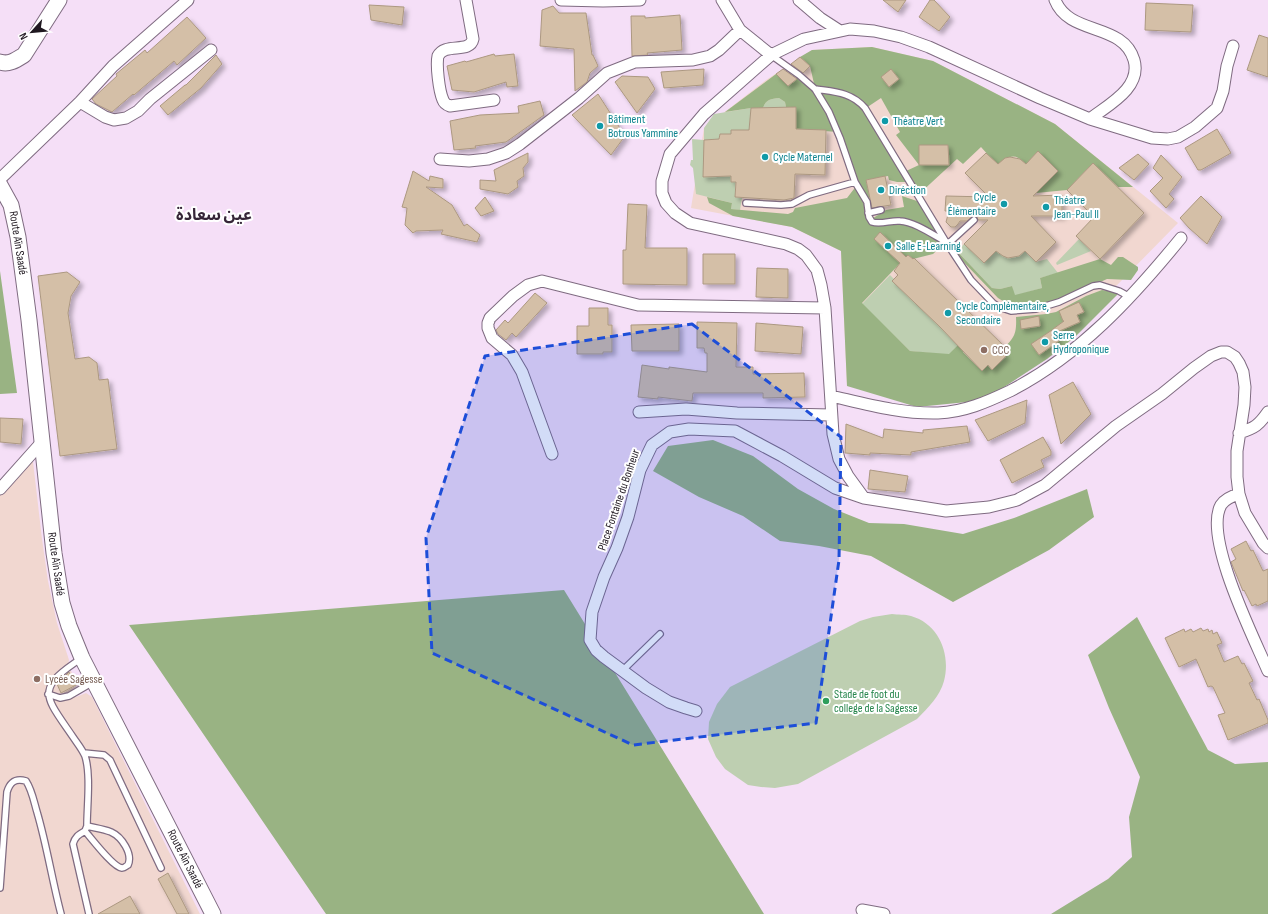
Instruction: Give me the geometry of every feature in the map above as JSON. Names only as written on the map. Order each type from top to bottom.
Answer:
[{"type":"street","points":[[0,62],[5,63],[15,61],[24,55],[59,0]]},
{"type":"street","points":[[0,179],[80,102],[113,66],[188,0]]},
{"type":"street","points":[[466,0],[473,42],[467,47],[447,49],[440,52],[437,59],[443,100],[450,106],[494,100]]},
{"type":"street","points":[[561,0],[640,0]]},
{"type":"street","points":[[722,0],[740,30],[771,55]]},
{"type":"street","points":[[798,0],[820,18],[840,31]]},
{"type":"street","points":[[1054,1],[1062,13],[1072,21],[1113,36],[1132,52],[1135,64],[1134,75],[1130,86],[1118,99],[1090,119]]},
{"type":"street","points":[[864,498],[848,476],[839,459],[833,434],[825,308],[817,270],[806,255],[798,249],[786,244],[690,223],[675,214],[666,203],[662,193],[662,181],[670,154],[704,114],[771,55],[804,40],[850,29],[874,31],[901,37],[929,47],[1040,98],[1090,119],[1152,138],[1168,139],[1178,137],[1195,127],[1217,108],[1223,90],[1227,66],[1233,46]]},
{"type":"street","points":[[440,159],[469,161],[488,159],[506,153],[520,144],[608,73],[635,62],[693,60],[710,56],[719,50],[740,30]]},
{"type":"street","points":[[80,102],[105,117],[114,120],[126,118],[138,111],[161,90],[211,50]]},
{"type":"street","name":"Route Aïn Saadé","points":[[0,185],[11,205],[18,237],[29,320],[54,553],[62,603],[69,626],[82,658],[213,914]]},
{"type":"street","points":[[831,396],[892,410],[937,413],[951,412],[976,406],[1038,376],[1056,364],[1085,340],[1130,297],[1181,238]]},
{"type":"street","points":[[552,454],[522,372],[512,355],[492,338],[488,328],[490,318],[513,296],[528,285],[542,281],[638,305],[825,308]]},
{"type":"street","name":"Place Fontaine du Bonheur","points":[[696,711],[669,702],[622,672],[596,650],[590,640],[592,612],[628,517],[640,470],[652,445],[670,432],[689,429],[734,431],[782,456],[835,488],[864,498],[946,510],[989,507],[1017,500],[1045,485],[1116,426],[1162,394],[1211,356],[1221,352],[1227,352],[1239,363],[1243,372],[1245,388],[1240,433]]},
{"type":"street","points":[[638,412],[686,410],[737,413],[831,415]]},
{"type":"street","points":[[1268,412],[1260,424],[1251,430],[1240,433],[1237,477],[1239,494],[1245,513],[1268,548]]},
{"type":"street","points":[[0,489],[42,442]]},
{"type":"street","points":[[1239,494],[1228,498],[1221,506],[1218,519],[1220,547],[1245,620],[1268,671]]},
{"type":"street","points":[[862,910],[884,914]]},
{"type":"lane","points":[[771,55],[799,75],[815,89],[829,112],[840,138],[855,182],[867,202],[870,220],[875,223],[900,221],[919,227],[946,242],[950,242],[974,220]]},
{"type":"lane","points":[[815,89],[852,97],[866,108],[946,242],[971,280],[983,294],[999,307],[1011,311],[1036,310],[1059,302],[1092,286],[1100,285],[1119,291],[1130,297]]},
{"type":"lane","points":[[746,203],[781,205],[792,204],[809,195],[855,182]]},
{"type":"lane","points":[[868,213],[881,210]]},
{"type":"lane","points":[[622,672],[660,634]]},
{"type":"lane","points":[[82,658],[64,669],[49,687],[48,694],[54,709],[84,753],[87,762],[88,790],[86,829],[109,859],[123,868],[128,865],[130,861],[129,853],[124,844],[112,832],[86,829],[75,838],[73,844],[89,914]]},
{"type":"lane","points":[[48,694],[60,698],[69,696],[94,681]]},
{"type":"lane","points":[[84,753],[104,755],[110,760],[161,868]]},
{"type":"lane","points":[[0,888],[7,792],[9,785],[12,782],[21,780],[26,781],[33,798],[45,839],[54,888],[61,914]]},
{"type":"highlighted area","points":[[692,324],[841,437],[839,560],[816,723],[633,745],[432,653],[426,538],[485,356]]},
{"type":"shaded area","points":[[872,47],[933,61],[1055,124],[1178,223],[1071,332],[983,394],[847,386],[841,251],[792,227],[691,208],[704,128],[766,80],[812,50]]},
{"type":"shaded area","name":"Lycée Sagesse","points":[[32,453],[48,581],[57,623],[69,660],[68,664],[61,668],[64,673],[71,671],[77,685],[72,690],[76,697],[86,693],[92,697],[200,914],[0,914],[0,492]]},
{"type":"green space","points":[[872,47],[933,61],[1055,124],[1133,187],[1118,187],[1093,163],[1067,190],[1036,193],[1038,151],[1029,161],[1034,166],[1026,166],[1016,157],[1009,157],[998,166],[981,147],[963,164],[957,159],[918,195],[910,182],[897,182],[889,180],[888,176],[866,180],[872,209],[868,211],[870,220],[886,210],[904,207],[902,196],[923,203],[946,242],[933,254],[913,259],[908,255],[862,303],[910,351],[949,354],[959,344],[965,350],[963,352],[982,371],[988,365],[992,370],[1006,357],[1001,351],[1009,343],[1015,333],[1016,317],[1056,312],[1086,296],[1102,290],[1119,293],[1075,337],[1047,359],[992,395],[967,402],[917,407],[847,386],[841,251],[792,227],[733,216],[709,203],[707,197],[732,203],[731,209],[788,214],[793,212],[795,208],[847,198],[857,185],[838,132],[796,129],[796,107],[786,107],[785,102],[779,98],[767,101],[763,108],[751,108],[725,112],[776,74],[788,86],[799,75],[815,88],[810,66],[800,57],[812,50]],"holes":[[[881,98],[900,132],[896,135],[919,165],[904,172],[866,108]]]},
{"type":"green space","points":[[779,98],[785,102],[786,107],[763,108],[767,101]]},
{"type":"green space","points":[[751,108],[751,130],[731,130],[731,134],[720,134],[703,176],[736,176],[735,197],[742,198],[740,210],[731,209],[732,203],[696,194],[693,168],[690,165],[691,160],[693,160],[692,139],[704,140],[704,128],[714,114]]},
{"type":"green space","points":[[1079,239],[1091,251],[1057,265],[1056,263]]},
{"type":"green space","points":[[964,244],[990,245],[1008,258],[1019,256],[1026,248],[1027,254],[1036,262],[1047,259],[1058,273],[1040,278],[1042,288],[1014,296],[1012,286],[1000,289],[992,288],[957,251]]},
{"type":"green space","points":[[957,251],[992,288],[1000,289],[1012,286],[1015,295],[1042,288],[1040,278],[1100,259],[1111,265],[1118,257],[1123,257],[1138,267],[1138,270],[1131,280],[1107,279],[1058,301],[1037,307],[1006,303],[998,298],[955,253]]},
{"type":"green space","points":[[0,271],[17,393],[0,394]]},
{"type":"green space","points":[[890,275],[959,344],[949,355],[910,351],[862,304]]},
{"type":"green space","points":[[713,440],[753,456],[798,489],[834,509],[869,523],[904,524],[963,534],[1014,518],[1087,489],[1094,517],[1049,550],[953,602],[871,556],[819,546],[780,541],[743,516],[699,497],[653,471],[668,446]]},
{"type":"green space","points":[[564,590],[764,914],[326,914],[129,625]]},
{"type":"green space","name":"Stade de foot du college de la Sagesse","points":[[892,614],[911,616],[921,620],[936,633],[941,641],[944,651],[946,671],[940,692],[917,719],[798,784],[775,788],[748,785],[725,769],[716,757],[708,739],[709,722],[717,704],[730,687],[860,621]]},
{"type":"green space","points":[[1137,617],[1208,750],[1235,764],[1268,762],[1268,914],[1051,914],[1108,879],[1132,857],[1129,817],[1140,777],[1109,708],[1088,655]]},
{"type":"building","points":[[883,0],[906,0],[898,12]]},
{"type":"building","points":[[930,0],[934,0],[950,17],[939,31],[919,17]]},
{"type":"building","points":[[1146,3],[1193,5],[1191,32],[1145,30]]},
{"type":"building","points":[[369,5],[404,7],[402,25],[371,20]]},
{"type":"building","points":[[553,6],[559,13],[586,13],[592,55],[598,66],[590,73],[587,82],[575,91],[574,49],[540,46],[542,10]]},
{"type":"building","points":[[680,15],[682,50],[632,56],[631,16],[645,16],[645,18]]},
{"type":"building","points":[[187,17],[206,38],[177,65],[174,61],[112,112],[96,104],[92,99],[117,76],[116,74],[145,50],[147,53]]},
{"type":"building","points":[[1259,35],[1268,38],[1268,77],[1247,70]]},
{"type":"building","points":[[494,54],[495,56],[514,54],[518,86],[507,87],[506,82],[474,92],[452,90],[447,66]]},
{"type":"building","points":[[216,55],[222,64],[201,88],[168,115],[160,106],[186,85]]},
{"type":"building","points":[[800,57],[810,66],[803,73],[791,64]]},
{"type":"building","points":[[704,69],[703,85],[664,88],[661,72]]},
{"type":"building","points":[[783,69],[797,79],[788,86],[776,74]]},
{"type":"building","points":[[891,69],[899,79],[889,87],[881,77]]},
{"type":"building","points":[[622,76],[648,77],[655,89],[637,113],[615,82]]},
{"type":"building","name":"Bâtiment Botrous Yammine","points":[[598,94],[625,136],[611,155],[572,115]]},
{"type":"building","points":[[540,101],[544,115],[506,142],[475,146],[476,148],[454,150],[450,121],[480,115],[519,113],[518,106]]},
{"type":"building","name":"Cycle Maternel","points":[[796,107],[796,129],[826,130],[825,175],[795,174],[794,198],[784,200],[735,197],[736,182],[731,182],[731,176],[703,177],[704,140],[719,139],[720,134],[731,134],[731,130],[749,130],[751,108]]},
{"type":"building","points":[[1217,129],[1231,153],[1201,170],[1198,170],[1185,148]]},
{"type":"building","points":[[919,145],[948,145],[949,165],[919,165]]},
{"type":"building","name":"Cycle Élémentaire","points":[[1038,151],[1058,171],[1033,196],[1062,195],[1062,216],[1031,216],[1056,242],[1036,262],[1025,251],[1019,256],[1008,258],[996,251],[984,263],[964,244],[988,220],[978,220],[977,217],[973,216],[967,221],[960,221],[955,227],[951,227],[946,222],[949,211],[945,211],[946,196],[989,197],[965,173],[986,153],[998,164],[1005,158],[1010,157],[1020,159],[1026,164]]},
{"type":"building","points":[[528,153],[528,162],[523,168],[524,176],[517,181],[518,187],[508,194],[480,189],[480,180],[496,181],[494,170]]},
{"type":"building","points":[[1138,154],[1149,164],[1134,180],[1119,168]]},
{"type":"building","points":[[1161,155],[1182,177],[1169,194],[1174,199],[1166,208],[1150,191],[1163,178],[1153,168]]},
{"type":"building","points":[[1093,163],[1144,213],[1100,259],[1076,236],[1094,217],[1067,190]]},
{"type":"building","points":[[413,171],[429,181],[430,176],[443,179],[443,188],[426,187],[452,205],[464,226],[467,224],[480,235],[477,242],[441,234],[443,230],[416,231],[413,233],[405,225],[407,208],[402,207]]},
{"type":"building","name":"Diréction","points":[[885,176],[891,205],[872,208],[866,180]]},
{"type":"building","points":[[1201,196],[1222,217],[1207,244],[1180,218]]},
{"type":"building","points":[[485,197],[494,211],[481,216],[475,208]]},
{"type":"building","points":[[628,204],[647,205],[645,248],[687,248],[687,285],[623,284],[623,250],[626,250]]},
{"type":"building","name":"Cycle Complémentaire, Secondaire","points":[[880,232],[906,257],[908,255],[913,259],[914,258],[1005,347],[1001,351],[1006,356],[992,370],[988,365],[982,371],[940,327],[892,281],[898,275],[894,271],[900,263],[874,239]]},
{"type":"building","points":[[703,254],[735,254],[735,284],[703,284]]},
{"type":"building","points":[[757,268],[788,269],[788,298],[756,297]]},
{"type":"building","points":[[67,272],[80,282],[71,296],[68,313],[75,359],[89,357],[97,363],[99,380],[108,379],[117,449],[60,456],[38,276]]},
{"type":"building","points":[[535,293],[547,303],[516,337],[512,333],[506,340],[498,334],[496,330],[505,320],[508,323]]},
{"type":"building","points":[[1079,302],[1084,312],[1077,315],[1080,322],[1055,333],[1053,329],[1064,321],[1059,311]]},
{"type":"building","points":[[589,308],[608,308],[608,325],[612,325],[612,352],[603,352],[603,354],[577,354],[577,326],[589,326]]},
{"type":"building","points":[[1039,316],[1040,326],[1021,329],[1020,320]]},
{"type":"building","points":[[697,322],[737,323],[736,367],[753,367],[753,374],[804,373],[805,397],[763,398],[763,393],[693,393],[692,401],[658,397],[658,399],[638,397],[642,365],[707,372],[707,353],[705,353],[704,348],[697,348]]},
{"type":"building","points":[[756,323],[803,327],[801,354],[755,351]]},
{"type":"building","points":[[679,324],[679,351],[632,351],[631,325]]},
{"type":"building","name":"Serre Hydroponique","points":[[1052,330],[1059,341],[1039,355],[1031,344]]},
{"type":"building","points":[[1073,382],[1091,414],[1061,444],[1049,395]]},
{"type":"building","points":[[1027,400],[1025,423],[988,441],[975,420]]},
{"type":"building","points":[[0,418],[23,419],[21,444],[0,442]]},
{"type":"building","points":[[846,424],[883,438],[884,429],[923,433],[923,430],[967,426],[970,442],[911,452],[911,455],[870,453],[870,455],[845,453]]},
{"type":"building","points":[[1043,437],[1051,451],[1051,455],[1041,460],[1044,467],[1012,483],[1000,460]]},
{"type":"building","points":[[870,470],[908,476],[905,492],[868,489]]},
{"type":"building","points":[[1246,541],[1251,551],[1253,550],[1263,571],[1268,569],[1268,601],[1257,606],[1256,604],[1252,606],[1244,590],[1243,591],[1231,562],[1236,559],[1231,549]]},
{"type":"building","points":[[1201,628],[1203,631],[1208,629],[1209,632],[1212,630],[1213,634],[1217,632],[1222,643],[1217,645],[1224,662],[1238,656],[1242,664],[1244,663],[1253,681],[1249,683],[1257,700],[1259,699],[1268,723],[1228,740],[1218,715],[1225,713],[1213,687],[1208,687],[1196,659],[1179,667],[1165,638],[1184,629],[1185,632],[1191,629],[1193,632]]},
{"type":"building","points":[[69,672],[76,685],[61,693],[57,684]]},
{"type":"building","points":[[168,873],[189,914],[177,914],[158,879]]},
{"type":"building","points":[[130,896],[140,914],[98,914]]},
{"type":"place","name":"Théatre Vert","points":[[885,121]]},
{"type":"place","name":"Bâtiment Botrous Yammine","points":[[600,126]]},
{"type":"place","name":"Cycle Maternel","points":[[765,157]]},
{"type":"place","name":"Diréction","points":[[881,190]]},
{"type":"place","name":"Cycle Élémentaire","points":[[1004,204]]},
{"type":"place","name":"Théatre Jean-Paul II","points":[[1046,207]]},
{"type":"place","name":"Salle E-Learning","points":[[888,246]]},
{"type":"place","name":"Cycle Complémentaire, Secondaire","points":[[948,313]]},
{"type":"place","name":"Serre Hydroponique","points":[[1045,342]]},
{"type":"place","name":"CCC","points":[[984,350]]},
{"type":"place","name":"Lycée Sagesse","points":[[37,679]]},
{"type":"place","name":"Stade de foot du college de la Sagesse","points":[[826,701]]},
{"type":"district","name":"عين سعادة","points":[[214,215]]}]
